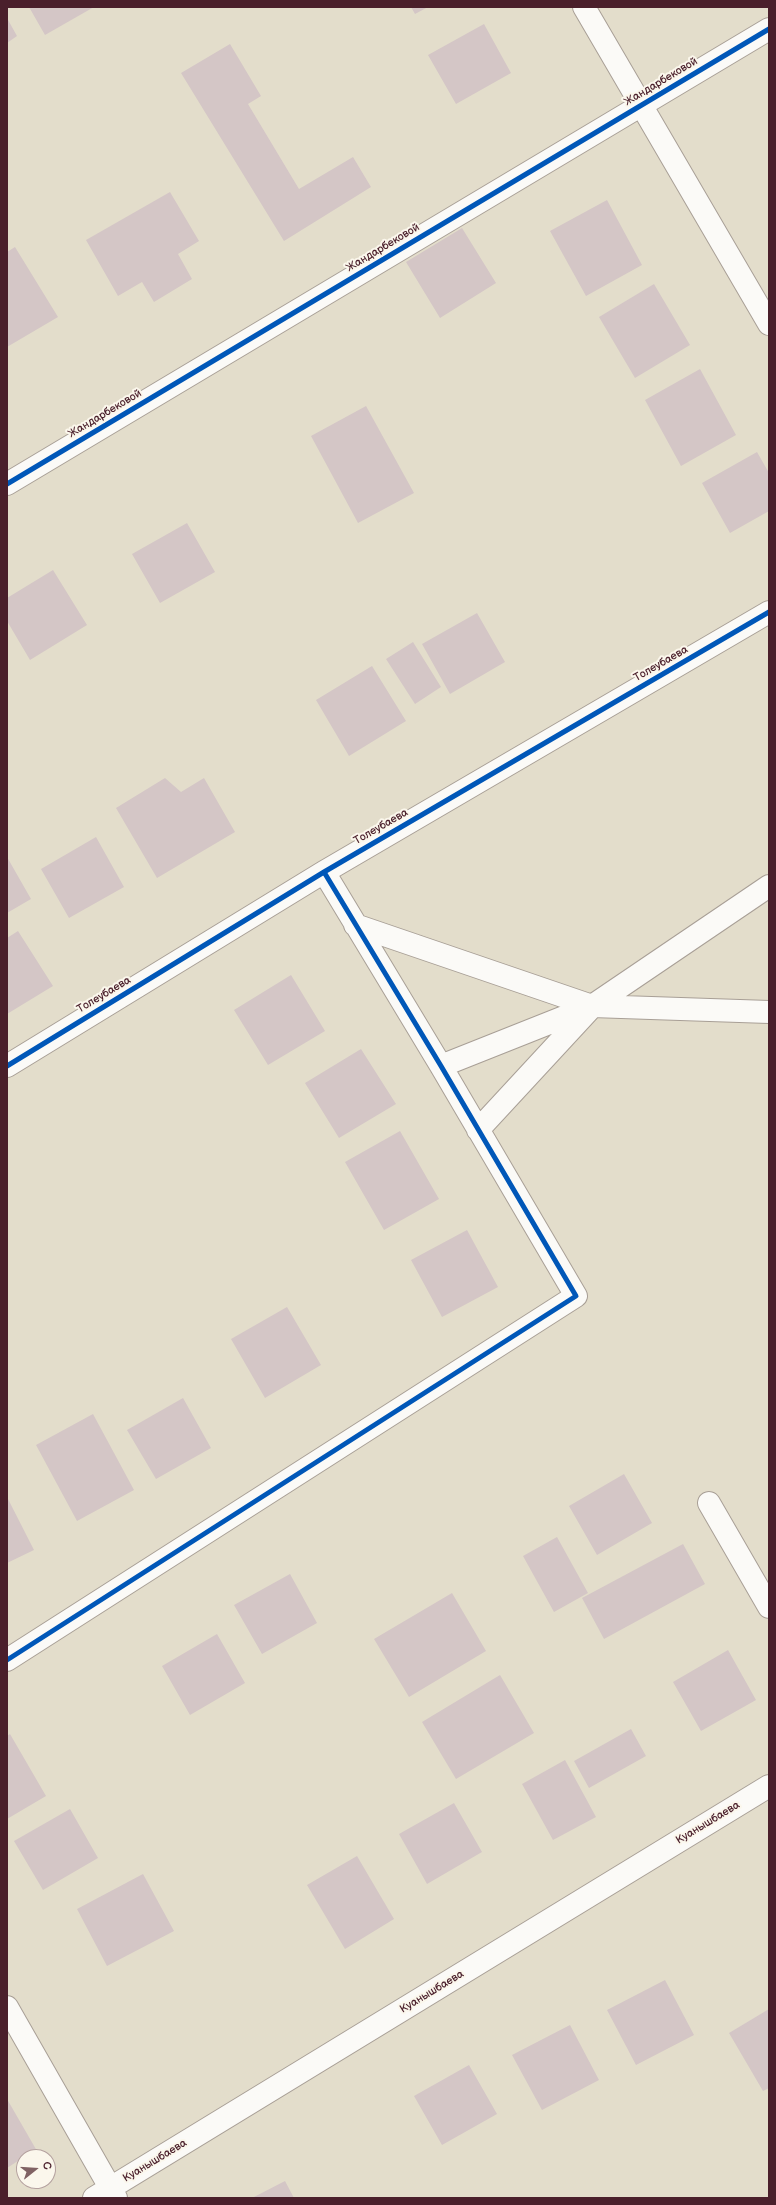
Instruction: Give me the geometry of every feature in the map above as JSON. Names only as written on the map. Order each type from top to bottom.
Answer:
[{"type":"street","points":[[584,7],[640,106],[769,324]]},
{"type":"street","name":"Жандарбековой","points":[[7,484],[769,29]]},
{"type":"street","name":"Толеубаева","points":[[7,1066],[324,872],[769,612]]},
{"type":"street","points":[[7,1660],[576,1296],[441,1066],[324,872]]},
{"type":"street","points":[[441,1066],[592,1006],[769,886]]},
{"type":"street","points":[[355,924],[592,1006],[769,1012]]},
{"type":"street","points":[[478,1130],[592,1006]]},
{"type":"street","points":[[709,1503],[769,1607]]},
{"type":"street","name":"Куанышбаева","points":[[107,2195],[769,1786]]},
{"type":"street","points":[[7,2007],[107,2195]]},
{"type":"building","points":[[29,7],[94,7],[45,35]]},
{"type":"building","points":[[411,7],[428,7],[415,14]]},
{"type":"building","points":[[7,18],[17,36],[7,43]]},
{"type":"building","points":[[484,24],[511,73],[456,104],[428,55]]},
{"type":"building","points":[[230,44],[261,96],[248,104],[299,189],[353,157],[371,187],[284,241],[181,73]]},
{"type":"building","points":[[170,192],[199,241],[178,254],[192,279],[154,302],[142,282],[118,296],[86,240]]},
{"type":"building","points":[[607,200],[642,265],[586,296],[550,231]]},
{"type":"building","points":[[462,228],[496,283],[440,318],[406,262]]},
{"type":"building","points":[[15,247],[58,317],[7,347],[7,252]]},
{"type":"building","points":[[654,284],[690,345],[635,378],[599,317]]},
{"type":"building","points":[[700,369],[736,435],[681,466],[645,400]]},
{"type":"building","points":[[366,406],[414,493],[358,523],[311,436]]},
{"type":"building","points":[[757,452],[769,473],[769,511],[730,533],[702,483]]},
{"type":"building","points":[[187,523],[215,572],[160,603],[132,554]]},
{"type":"building","points":[[53,570],[87,625],[30,660],[7,621],[7,598]]},
{"type":"building","points":[[477,613],[505,662],[450,694],[422,644]]},
{"type":"building","points":[[413,642],[441,687],[415,704],[386,659]]},
{"type":"building","points":[[372,666],[406,721],[349,756],[316,700]]},
{"type":"building","points":[[165,778],[181,792],[204,778],[235,832],[157,878],[116,808]]},
{"type":"building","points":[[96,837],[124,887],[69,918],[41,869]]},
{"type":"building","points":[[7,857],[31,899],[7,913]]},
{"type":"building","points":[[18,931],[53,986],[7,1014],[7,938]]},
{"type":"building","points":[[291,975],[325,1031],[268,1065],[234,1010]]},
{"type":"building","points":[[361,1049],[396,1104],[339,1138],[305,1083]]},
{"type":"building","points":[[400,1131],[439,1199],[384,1230],[345,1162]]},
{"type":"building","points":[[467,1230],[498,1287],[442,1317],[411,1260]]},
{"type":"building","points":[[287,1307],[321,1365],[265,1398],[231,1339]]},
{"type":"building","points":[[183,1398],[211,1448],[156,1479],[127,1430]]},
{"type":"building","points":[[93,1414],[134,1490],[77,1521],[36,1445]]},
{"type":"building","points":[[624,1474],[652,1523],[597,1555],[569,1506]]},
{"type":"building","points":[[8,1499],[34,1550],[7,1563],[7,1500]]},
{"type":"building","points":[[557,1537],[588,1593],[554,1612],[523,1556]]},
{"type":"building","points":[[683,1544],[705,1584],[604,1639],[582,1598]]},
{"type":"building","points":[[290,1574],[317,1623],[262,1654],[234,1605]]},
{"type":"building","points":[[452,1593],[486,1651],[409,1697],[374,1639]]},
{"type":"building","points":[[217,1634],[245,1683],[190,1715],[162,1666]]},
{"type":"building","points":[[728,1650],[756,1700],[701,1731],[673,1682]]},
{"type":"building","points":[[500,1675],[534,1733],[456,1779],[422,1722]]},
{"type":"building","points":[[631,1729],[646,1756],[589,1788],[574,1761]]},
{"type":"building","points":[[10,1734],[46,1796],[7,1819],[7,1736]]},
{"type":"building","points":[[565,1760],[596,1817],[553,1840],[522,1784]]},
{"type":"building","points":[[454,1803],[482,1852],[427,1884],[399,1834]]},
{"type":"building","points":[[70,1809],[98,1858],[43,1890],[14,1841]]},
{"type":"building","points":[[357,1856],[394,1919],[345,1949],[307,1885]]},
{"type":"building","points":[[143,1874],[174,1931],[107,1966],[77,1909]]},
{"type":"building","points":[[665,1980],[694,2035],[636,2065],[607,2010]]},
{"type":"building","points":[[769,2009],[769,2088],[763,2091],[729,2033]]},
{"type":"building","points":[[570,2025],[599,2080],[542,2110],[512,2055]]},
{"type":"building","points":[[469,2065],[497,2114],[442,2145],[414,2096]]},
{"type":"building","points":[[7,2099],[36,2149],[16,2149],[16,2162],[7,2168]]},
{"type":"building","points":[[285,2181],[294,2198],[252,2198]]},
{"type":"cycle path","points":[[7,484],[769,29]]},
{"type":"cycle path","points":[[7,1066],[324,872],[769,612]]},
{"type":"cycle path","points":[[7,1660],[576,1296],[441,1066],[324,872]]}]
